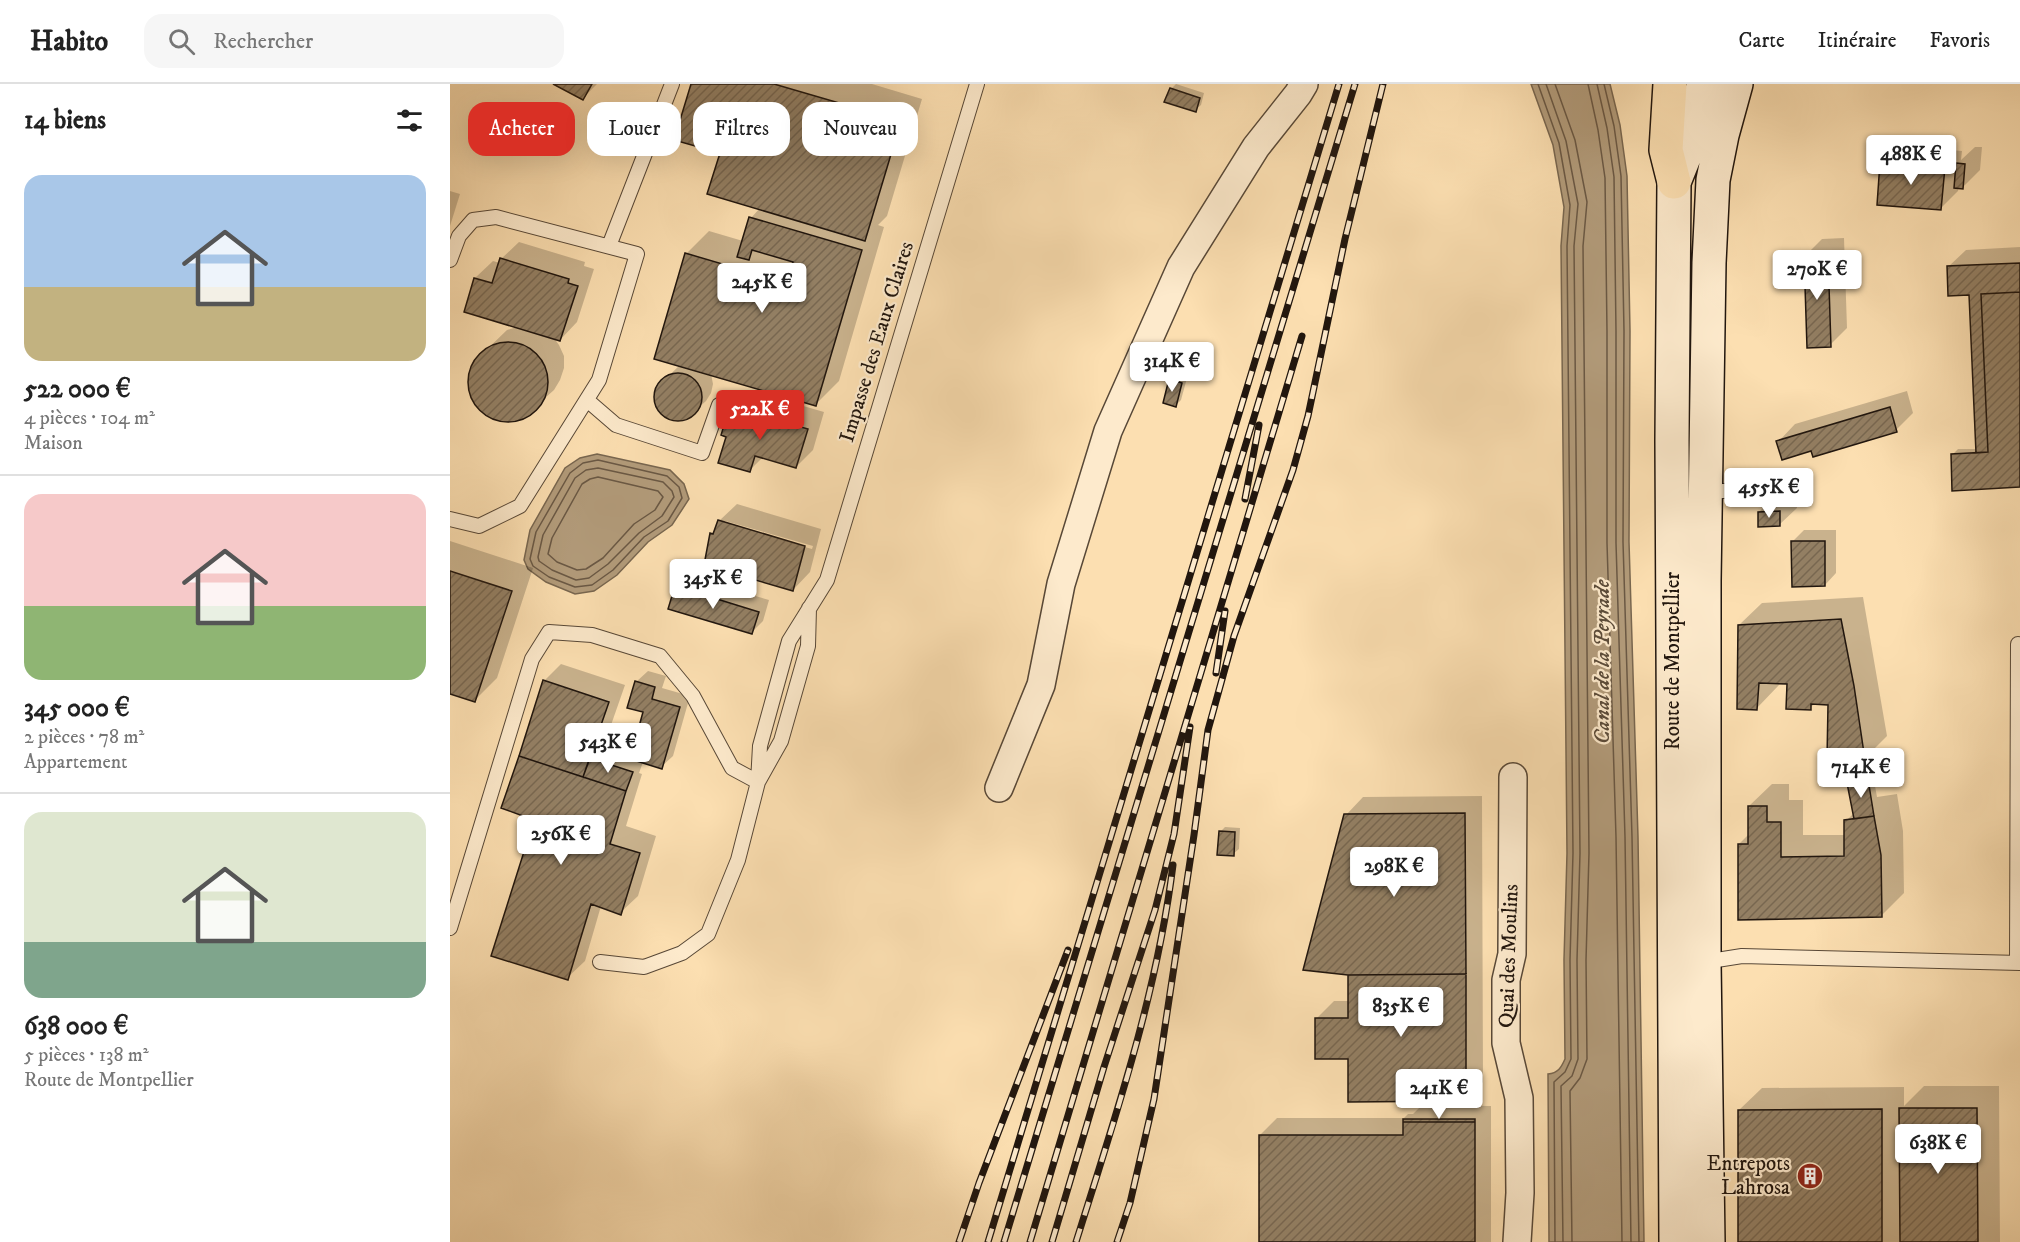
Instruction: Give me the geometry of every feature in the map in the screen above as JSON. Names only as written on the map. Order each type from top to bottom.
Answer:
[{"type":"main road","points":[[1670,84],[1666,150],[1674,182]]},
{"type":"main road","name":"Route de Montpellier","points":[[1676,1242],[1672,452],[1674,182],[1687,150],[1704,84]]},
{"type":"main road","name":"Route de Montpellier","points":[[1708,1242],[1704,962],[1705,492],[1709,263],[1713,180],[1736,84]]},
{"type":"street","points":[[999,788],[1041,685],[1060,584],[1108,431],[1181,267],[1256,147],[1304,84]]},
{"type":"street","name":"Quai des Moulins","points":[[1513,777],[1512,954],[1506,980],[1506,1043],[1519,1098],[1520,1193],[1517,1242]]},
{"type":"lane","points":[[609,246],[672,84]]},
{"type":"lane","name":"Impasse des Eaux Claires","points":[[758,782],[760,746],[789,641],[827,580],[977,84]]},
{"type":"lane","points":[[450,260],[459,236],[473,220],[496,217],[637,254],[599,380],[519,506],[479,526],[450,519]]},
{"type":"lane","points":[[587,400],[616,425],[702,453],[719,405]]},
{"type":"lane","points":[[1705,492],[1760,489]]},
{"type":"lane","points":[[600,962],[644,967],[682,953],[708,934],[738,860],[758,782],[781,741],[808,646],[808,608]]},
{"type":"lane","points":[[450,928],[532,659],[549,632],[592,635],[660,656],[693,696],[732,768],[758,782]]},
{"type":"lane","points":[[1704,962],[1742,956],[2018,963],[2018,644]]},
{"type":"water","name":"Canal de la Peyrade","points":[[1531,84],[1610,84],[1620,125],[1627,176],[1630,331],[1629,542],[1638,837],[1644,1242],[1549,1242],[1548,1074],[1559,1070],[1565,1059],[1564,960],[1567,853],[1561,246],[1564,207],[1553,145]]},
{"type":"water","points":[[597,454],[670,470],[684,484],[689,499],[672,525],[648,542],[617,575],[594,591],[575,594],[546,582],[528,569],[524,560],[530,530],[565,468],[580,458]]},
{"type":"building","points":[[553,84],[592,84],[583,100]]},
{"type":"building","points":[[691,84],[774,84],[836,102],[802,102],[802,156],[890,156],[865,241],[707,194],[719,156],[790,156],[790,102],[693,102],[693,145],[681,142],[681,117]]},
{"type":"building","points":[[1170,88],[1200,98],[1196,112],[1164,102]]},
{"type":"building","points":[[1880,162],[1945,167],[1941,210],[1877,205]]},
{"type":"building","points":[[1956,163],[1965,164],[1963,189],[1954,188]]},
{"type":"building","points":[[749,217],[862,250],[816,406],[654,359],[685,253],[787,283],[793,262],[752,250],[749,260],[737,257]]},
{"type":"building","points":[[1804,255],[1828,255],[1831,347],[1807,348]]},
{"type":"building","points":[[500,258],[569,279],[568,283],[578,286],[560,341],[464,312],[474,278],[492,283]]},
{"type":"building","points":[[2020,263],[2020,292],[1981,294],[1988,452],[1976,453],[1969,295],[1948,296],[1947,266]]},
{"type":"building","points":[[2020,292],[2020,487],[1952,491],[1951,454],[1988,452],[1981,294]]},
{"type":"building","points":[[508,342],[523,345],[536,354],[545,367],[548,382],[545,397],[536,410],[523,419],[508,422],[493,419],[480,410],[471,397],[468,382],[471,367],[480,354],[493,345]]},
{"type":"building","points":[[673,373],[683,373],[695,380],[702,392],[702,402],[695,414],[683,421],[673,421],[658,410],[654,402],[654,392],[665,377]]},
{"type":"building","points":[[1169,379],[1182,383],[1176,407],[1163,403]]},
{"type":"building","points":[[730,407],[808,429],[796,468],[755,456],[750,472],[718,463],[726,437],[721,435]]},
{"type":"building","points":[[1890,407],[1897,432],[1813,457],[1811,451],[1782,460],[1776,441]]},
{"type":"building","points":[[1780,511],[1780,526],[1758,527],[1758,512]]},
{"type":"building","points":[[718,520],[805,546],[793,591],[704,565],[710,533],[713,534]]},
{"type":"building","points":[[1791,541],[1825,541],[1825,586],[1792,587]]},
{"type":"building","points":[[450,571],[512,591],[475,702],[450,694]]},
{"type":"building","points":[[675,586],[759,612],[752,634],[668,609]]},
{"type":"building","points":[[1841,619],[1865,760],[1827,758],[1828,705],[1811,704],[1811,710],[1786,709],[1787,684],[1759,683],[1757,710],[1737,709],[1738,625]]},
{"type":"building","points":[[543,680],[609,702],[583,777],[519,756]]},
{"type":"building","points":[[635,681],[655,687],[652,699],[680,707],[662,769],[630,759],[643,712],[627,708]]},
{"type":"building","points":[[519,756],[626,791],[610,844],[640,853],[621,915],[591,904],[568,980],[491,956],[534,820],[501,808]]},
{"type":"building","points":[[590,758],[633,772],[626,791],[583,777]]},
{"type":"building","points":[[1868,779],[1874,816],[1854,819],[1847,783]]},
{"type":"building","points":[[1748,806],[1767,806],[1767,822],[1781,822],[1781,857],[1844,856],[1844,820],[1874,816],[1881,855],[1882,917],[1738,920],[1738,844],[1748,844]]},
{"type":"building","points":[[1465,813],[1466,974],[1348,975],[1303,970],[1344,814]]},
{"type":"building","points":[[1219,831],[1235,832],[1234,856],[1217,855]]},
{"type":"building","points":[[1466,974],[1466,1101],[1348,1102],[1348,1059],[1315,1059],[1315,1018],[1348,1018],[1348,975]]},
{"type":"building","points":[[1899,1108],[1977,1108],[1978,1242],[1900,1242]]},
{"type":"building","name":"Entrepots Lahrosa","points":[[1882,1109],[1882,1242],[1738,1242],[1738,1110]]},
{"type":"building","points":[[1403,1119],[1475,1119],[1475,1122],[1403,1122]]},
{"type":"building","points":[[1403,1122],[1475,1122],[1475,1242],[1259,1242],[1259,1135],[1403,1135]]},
{"type":"railway","points":[[988,1242],[1339,84]]},
{"type":"railway","points":[[1004,1242],[1355,84]]},
{"type":"railway","points":[[1117,1242],[1130,1203],[1154,1099],[1208,730],[1234,636],[1293,470],[1308,416],[1345,239],[1383,84]]},
{"type":"railway","points":[[1030,1242],[1302,336]]},
{"type":"railway","points":[[1245,499],[1259,425]]},
{"type":"railway","points":[[1216,673],[1225,611]]},
{"type":"railway","points":[[1052,1242],[1104,1067],[1155,910],[1174,834],[1190,727]]},
{"type":"railway","points":[[1076,1242],[1120,1102],[1146,1008],[1157,961],[1173,865]]},
{"type":"railway","points":[[959,1242],[979,1183],[1068,950]]},
{"type":"place","name":"Entrepots Lahrosa","points":[[1810,1176]]}]
